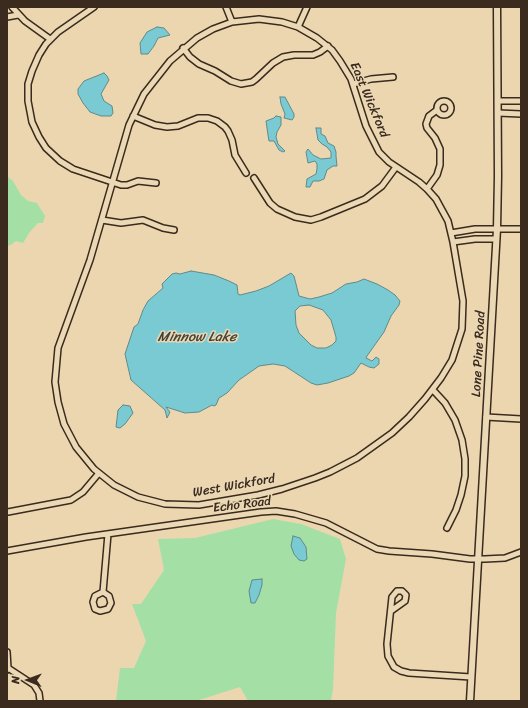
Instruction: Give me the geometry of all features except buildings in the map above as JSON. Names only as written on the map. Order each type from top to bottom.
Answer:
[{"type":"street","points":[[12,7],[18,15],[50,40]]},
{"type":"street","points":[[94,7],[64,27],[50,40],[37,59],[28,84],[29,110],[34,128],[46,148],[64,165],[80,172],[124,185],[138,181],[156,183]]},
{"type":"street","points":[[226,7],[232,22]]},
{"type":"street","points":[[298,28],[307,7]]},
{"type":"street","name":"Lone Pine Road","points":[[470,701],[497,229],[497,7]]},
{"type":"street","points":[[7,17],[18,15]]},
{"type":"street","name":"East Wickford","points":[[112,182],[132,116],[144,94],[156,77],[183,48],[205,33],[232,22],[248,20],[282,22],[317,38],[328,46],[340,61],[353,84],[366,126],[374,143],[383,157],[427,189],[442,209],[453,242]]},
{"type":"street","points":[[183,48],[190,57],[199,64],[216,71],[230,81],[241,84],[252,82],[273,63],[283,57],[294,54],[313,55],[328,46]]},
{"type":"street","points":[[353,84],[371,79],[393,77]]},
{"type":"street","points":[[498,101],[521,101]]},
{"type":"street","points":[[427,189],[437,176],[440,165],[440,149],[428,131],[426,124],[429,116],[437,110]]},
{"type":"street","points":[[498,114],[521,114]]},
{"type":"street","points":[[132,116],[156,125],[167,127],[178,126],[198,118],[208,118],[217,121],[228,131],[235,155],[246,173]]},
{"type":"street","points":[[254,178],[270,203],[277,209],[295,217],[311,220],[365,199],[382,186],[392,175],[396,167]]},
{"type":"street","name":"West Wickford","points":[[112,182],[87,269],[56,355],[55,374],[58,402],[66,428],[72,441],[84,458],[99,473],[114,485],[130,493],[146,500],[165,504],[199,505],[238,500],[300,483],[330,472],[367,452],[399,427],[433,390],[448,367],[460,339],[463,320],[462,293],[453,242]]},
{"type":"street","points":[[102,220],[121,223],[143,220],[162,228],[174,230]]},
{"type":"street","points":[[451,233],[480,229],[521,229]]},
{"type":"street","points":[[461,231],[463,241]]},
{"type":"street","points":[[453,242],[496,239]]},
{"type":"street","points":[[433,390],[445,403],[455,420],[462,440],[465,459],[465,476],[461,495],[456,510],[447,528]]},
{"type":"street","points":[[486,417],[521,419]]},
{"type":"street","points":[[8,512],[71,500],[82,492],[99,473]]},
{"type":"street","name":"Echo Road","points":[[7,551],[108,534],[276,511],[295,514],[326,523],[371,546],[383,550],[478,559],[506,558],[521,552]]},
{"type":"street","points":[[103,592],[108,534]]},
{"type":"street","points":[[391,611],[386,649],[394,667],[409,673],[471,677]]},
{"type":"street","points":[[7,652],[8,669],[34,685],[39,693],[40,701]]},
{"type":"green space","points":[[7,176],[13,181],[21,195],[28,201],[37,203],[45,216],[43,223],[38,223],[23,243],[16,241],[7,246]]},
{"type":"green space","points":[[273,519],[301,524],[340,539],[346,559],[336,613],[333,689],[331,701],[248,701],[240,687],[196,701],[116,701],[120,668],[134,668],[146,641],[132,604],[141,604],[164,570],[158,539],[195,538]]},
{"type":"water","points":[[157,27],[164,28],[170,35],[158,38],[148,54],[141,54],[140,43],[147,32]]},
{"type":"water","points":[[104,73],[109,80],[101,94],[104,101],[112,106],[113,113],[111,116],[101,116],[90,112],[78,94],[78,89],[84,81]]},
{"type":"water","points":[[280,97],[285,97],[294,114],[292,120],[284,118],[285,114]]},
{"type":"water","points":[[276,116],[281,117],[281,125],[276,137],[278,144],[285,151],[283,152],[279,150],[274,141],[269,141],[266,121]]},
{"type":"water","points":[[316,128],[321,128],[321,134],[325,136],[328,143],[334,146],[337,166],[333,166],[327,170],[324,179],[313,181],[310,187],[306,187],[307,179],[316,174],[317,169],[317,164],[315,161],[308,163],[306,152],[308,149],[313,155],[321,159],[331,158],[331,152],[318,140]]},
{"type":"water","name":"Minnow Lake","points":[[191,271],[214,275],[237,285],[238,294],[240,295],[269,286],[291,273],[294,276],[299,296],[310,299],[332,293],[346,284],[364,279],[388,290],[400,301],[384,332],[366,358],[372,361],[376,357],[379,359],[379,364],[374,368],[361,363],[354,373],[349,376],[317,385],[311,383],[285,366],[273,364],[259,366],[239,380],[227,393],[219,398],[216,405],[212,405],[199,412],[185,413],[166,407],[170,412],[167,418],[165,410],[131,380],[125,354],[134,327],[138,324],[148,301],[163,288],[162,284],[172,274],[180,274]],"holes":[[[309,305],[323,310],[331,320],[336,341],[326,348],[317,348],[311,345],[299,333],[296,325],[295,311],[300,306]]]},
{"type":"water","points":[[123,405],[130,406],[133,413],[120,428],[116,427],[118,410]]},
{"type":"water","points":[[293,536],[300,538],[306,547],[307,559],[304,561],[299,560],[294,554],[291,546]]},
{"type":"water","points":[[262,579],[259,595],[255,603],[251,603],[249,591],[252,580]]}]
